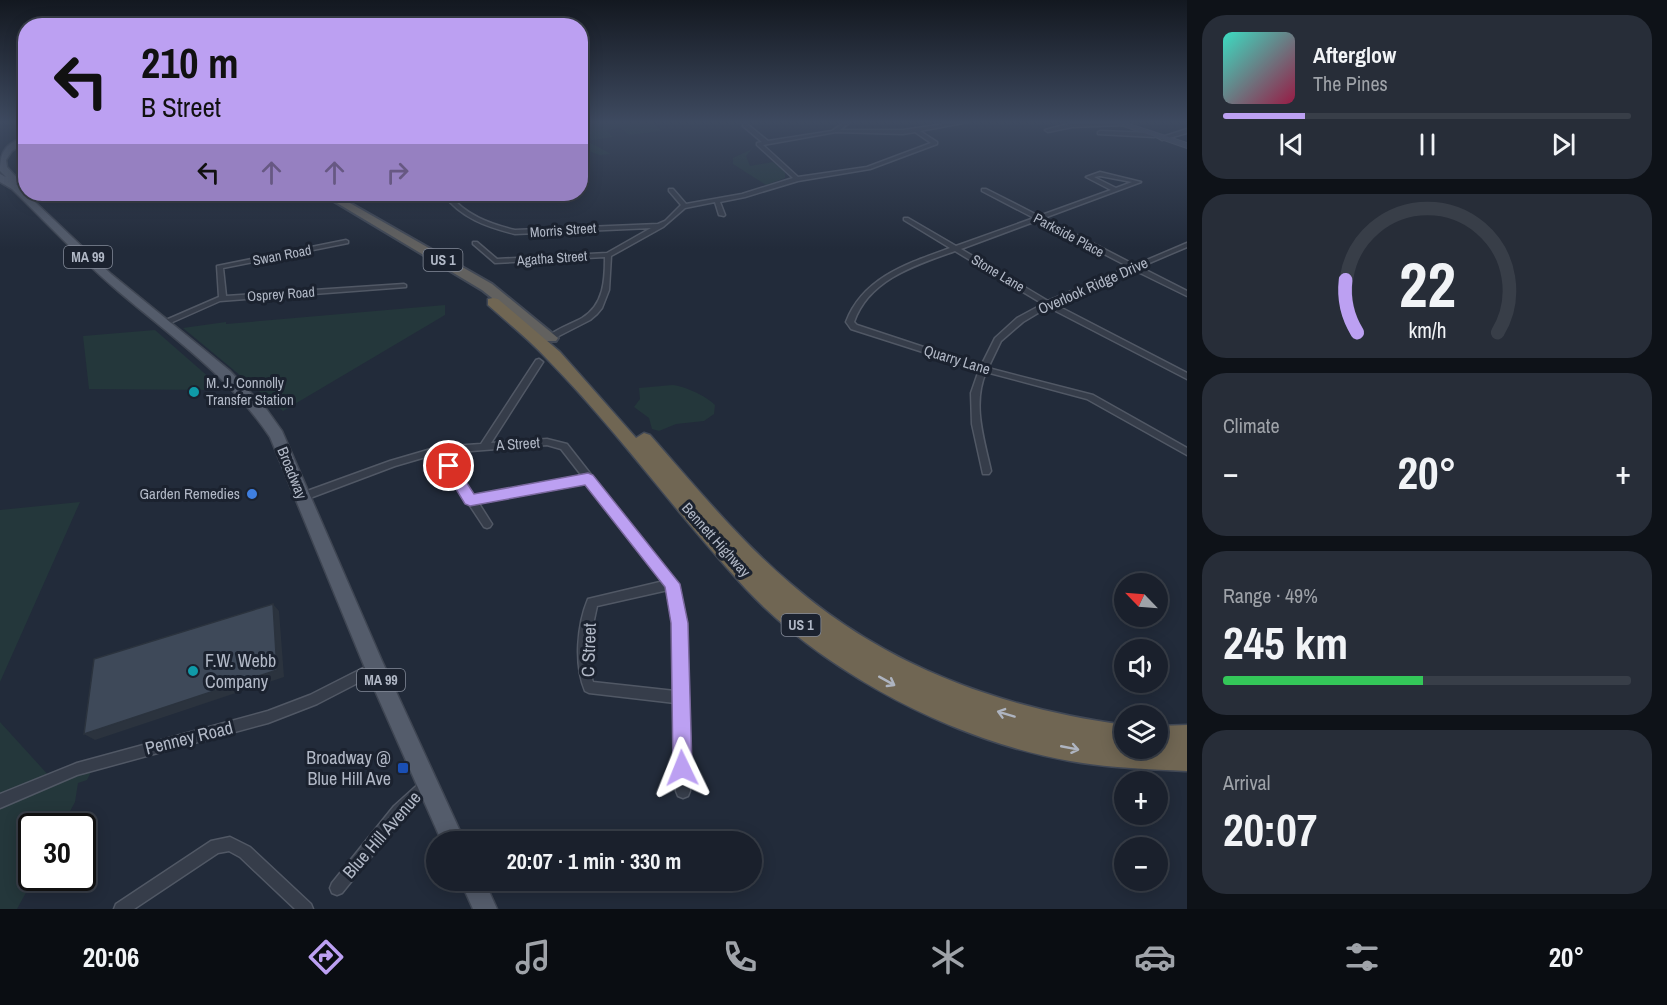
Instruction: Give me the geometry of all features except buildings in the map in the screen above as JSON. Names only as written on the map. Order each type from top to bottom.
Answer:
[{"type":"highway","name":"Bennett Highway","points":[[326,201],[493,302],[554,356],[755,584],[785,612],[838,652],[923,700],[1020,736],[1095,753],[1144,758],[1187,758]]},
{"type":"highway","name":"Bennett Highway","points":[[339,201],[479,281],[511,304],[551,338],[756,564],[800,605],[835,632],[895,668],[986,708],[1058,727],[1114,735]]},
{"type":"highway","points":[[1168,738],[1187,737]]},
{"type":"main road","name":"Broadway","points":[[2,164],[3,169],[16,182],[15,187]]},
{"type":"main road","name":"Broadway","points":[[0,177],[18,190]]},
{"type":"main road","name":"Broadway","points":[[30,201],[118,286],[259,409],[277,435],[375,668],[449,831]]},
{"type":"main road","points":[[477,891],[485,909]]},
{"type":"street","points":[[781,164],[797,179]]},
{"type":"street","points":[[551,338],[568,325],[596,312],[604,298],[608,255],[661,226],[685,206],[754,193],[797,179],[868,168],[878,164]]},
{"type":"street","points":[[955,248],[1116,190],[1138,182],[1110,175],[1089,177],[1116,190]]},
{"type":"street","points":[[671,190],[685,206]]},
{"type":"street","name":"Parkside Place","points":[[984,190],[1132,268],[1187,294]]},
{"type":"street","points":[[717,200],[722,215]]},
{"type":"street","name":"Morris Street","points":[[452,201],[457,207],[492,225],[515,232],[661,226]]},
{"type":"street","name":"Stone Lane","points":[[906,219],[1048,304],[1187,376]]},
{"type":"street","name":"Swan Road","points":[[223,298],[219,267],[346,242]]},
{"type":"street","name":"Agatha Street","points":[[475,243],[495,261],[608,255]]},
{"type":"street","name":"Overlook Ridge Drive","points":[[986,471],[975,412],[975,393],[983,369],[998,340],[1020,320],[1048,304],[1187,245]]},
{"type":"street","name":"Quarry Lane","points":[[955,248],[889,276],[864,298],[850,322],[854,327],[983,369],[1090,397],[1187,452]]},
{"type":"street","name":"Osprey Road","points":[[163,323],[208,302],[223,298],[404,286]]},
{"type":"street","points":[[303,497],[393,463],[438,450],[484,446],[539,362]]},
{"type":"street","name":"A Street","points":[[484,446],[559,443],[564,446],[672,584],[679,623],[683,791]]},
{"type":"street","points":[[438,450],[487,524]]},
{"type":"street","points":[[470,500],[588,479]]},
{"type":"street","name":"C Street","points":[[672,584],[592,602],[586,629],[584,678],[589,687],[680,698]]},
{"type":"street","name":"Penney Road","points":[[0,801],[77,770],[195,735],[268,717],[323,695],[375,668]]},
{"type":"street","name":"Blue Hill Avenue","points":[[337,888],[399,811],[429,784]]},
{"type":"street","points":[[121,909],[216,846],[230,844],[244,852],[306,909]]},
{"type":"green space","points":[[734,164],[776,164],[785,172],[785,178],[766,185]]},
{"type":"green space","points":[[445,305],[445,315],[283,411],[183,328],[226,322],[226,324]]},
{"type":"green space","points":[[155,330],[219,386],[214,390],[89,389],[83,336]]},
{"type":"green space","points":[[672,385],[689,389],[706,398],[715,405],[714,414],[704,421],[676,424],[659,431],[652,429],[649,418],[634,407],[640,399],[639,388]]},
{"type":"green space","points":[[80,502],[0,682],[0,510]]},
{"type":"green space","points":[[0,722],[51,778],[91,772],[87,780],[78,783],[75,802],[69,813],[18,813],[18,891],[27,891],[17,909],[0,909]]},
{"type":"place","name":"M. J. Connolly Transfer Station","points":[[194,392]]},
{"type":"place","name":"Garden Remedies","points":[[252,494]]},
{"type":"place","name":"F.W. Webb Company","points":[[193,671]]},
{"type":"place","name":"Broadway @ Blue Hill Ave","points":[[403,768]]},
{"type":"route","points":[[449,466],[470,500],[588,479],[672,584],[679,623],[682,768]]}]
